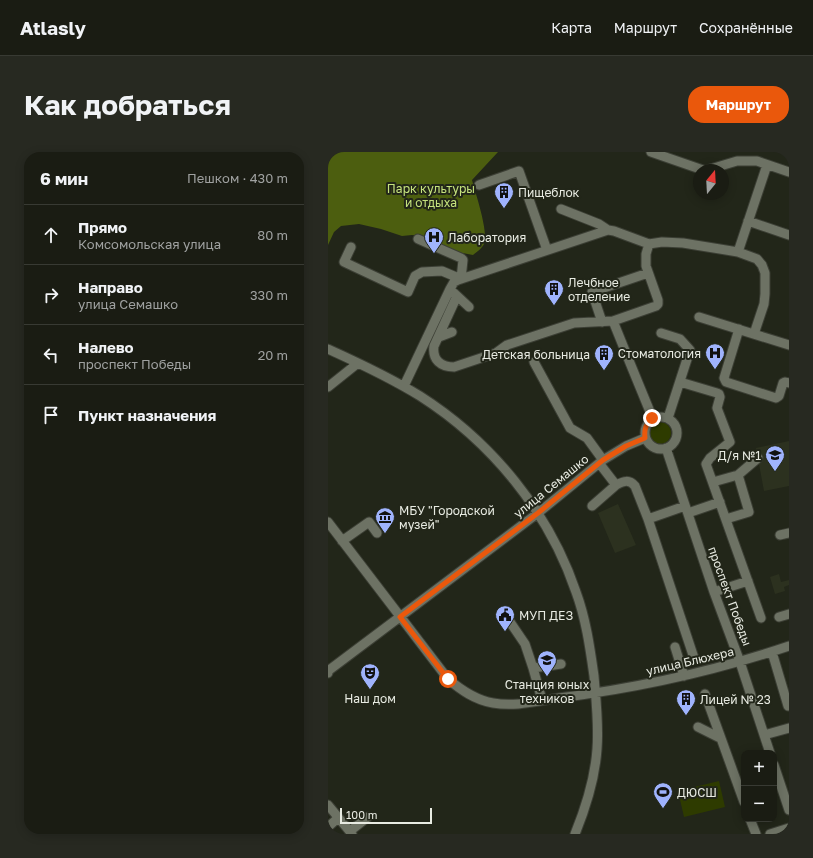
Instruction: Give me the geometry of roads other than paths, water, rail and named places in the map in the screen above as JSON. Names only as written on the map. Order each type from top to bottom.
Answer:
[{"type":"street","points":[[651,152],[693,167]]},
{"type":"street","points":[[753,152],[757,161]]},
{"type":"street","points":[[727,164],[737,161],[757,161],[789,172]]},
{"type":"street","points":[[738,252],[767,165]]},
{"type":"street","points":[[479,185],[519,171],[547,250]]},
{"type":"street","points":[[561,209],[599,224],[608,230],[649,244],[662,242],[683,243],[738,252],[757,260],[762,265],[765,273],[765,289],[764,299],[754,334]]},
{"type":"street","points":[[748,222],[789,236]]},
{"type":"street","points":[[404,386],[454,282],[608,230]]},
{"type":"street","points":[[418,238],[461,258],[461,279]]},
{"type":"street","points":[[457,296],[434,349],[436,358],[442,365],[447,367],[496,353],[507,345],[574,323],[613,321],[656,306],[658,304],[658,300],[646,266],[646,254],[649,244]]},
{"type":"street","points":[[351,247],[344,262],[408,292],[415,276],[422,272],[442,271],[461,279]]},
{"type":"street","points":[[602,322],[592,292],[648,273]]},
{"type":"street","points":[[450,289],[469,307]]},
{"type":"street","points":[[699,317],[789,345]]},
{"type":"street","points":[[613,321],[652,418]]},
{"type":"street","points":[[740,329],[724,378],[726,382],[776,398],[779,396],[783,383],[789,383]]},
{"type":"street","points":[[439,337],[452,332]]},
{"type":"street","points":[[662,333],[680,339],[690,350],[668,418]]},
{"type":"street","points":[[328,348],[404,386],[446,414],[474,438],[493,455],[514,480],[538,513],[559,550],[577,594],[583,615],[592,659],[596,693],[597,748],[594,772],[589,796],[575,834]]},
{"type":"street","points":[[328,387],[358,362]]},
{"type":"street","points":[[534,362],[570,428],[587,438],[616,485]]},
{"type":"street","points":[[680,382],[719,394],[720,397],[717,408],[730,442],[710,458],[706,464],[761,618]]},
{"type":"street","points":[[663,416],[668,418],[676,426],[677,431],[674,442],[671,446],[661,449],[651,446],[645,438],[644,432],[648,422],[652,418],[663,416]]},
{"type":"street","name":"улица Семашко","points":[[328,672],[538,513],[601,462],[626,446],[645,438]]},
{"type":"street","name":"проспект Победы","points":[[666,448],[769,750]]},
{"type":"street","points":[[713,482],[738,475],[758,458]]},
{"type":"street","points":[[726,519],[749,512],[738,475]]},
{"type":"street","points":[[592,506],[622,481],[631,482],[635,486],[648,519],[694,658]]},
{"type":"street","points":[[648,519],[720,502]]},
{"type":"street","name":"улица Блюхера","points":[[328,522],[448,679],[467,694],[491,703],[507,705],[596,693],[684,676],[740,662],[789,646]]},
{"type":"street","points":[[342,541],[368,522],[376,533]]},
{"type":"street","points":[[714,592],[748,581]]},
{"type":"street","points":[[504,613],[525,644],[542,700]]},
{"type":"street","points":[[779,617],[789,614]]},
{"type":"street","points":[[675,647],[684,676]]},
{"type":"street","points":[[772,652],[788,706]]},
{"type":"street","points":[[533,668],[561,664]]},
{"type":"street","points":[[705,694],[741,794]]},
{"type":"street","points":[[698,727],[720,738]]},
{"type":"street","points":[[764,735],[789,728]]},
{"type":"street","points":[[777,775],[789,810]]},
{"type":"street","points":[[328,806],[351,833],[368,817]]},
{"type":"street","points":[[328,827],[338,818]]},
{"type":"street","points":[[751,822],[756,834]]},
{"type":"street","points":[[770,834],[789,828]]},
{"type":"place","name":"Пищеблок","points":[[504,209]]},
{"type":"place","name":"Лаборатория","points":[[434,254]]},
{"type":"place","name":"Лечбное отделение","points":[[554,306]]},
{"type":"place","name":"Стоматология","points":[[715,370]]},
{"type":"place","name":"Детская больница","points":[[604,371]]},
{"type":"place","name":"Д/я №1","points":[[775,472]]},
{"type":"place","name":"МБУ \"Городской музей\"","points":[[385,534]]},
{"type":"place","name":"МУП ДЕЗ","points":[[505,632]]},
{"type":"place","name":"Станция юных техников","points":[[547,677]]},
{"type":"place","name":"Наш дом","points":[[370,690]]},
{"type":"place","name":"Лицей № 23","points":[[686,716]]},
{"type":"place","name":"ДЮСШ","points":[[663,809]]},
{"type":"park label","name":"Парк культуры и отдыха","points":[[431,195]]}]
